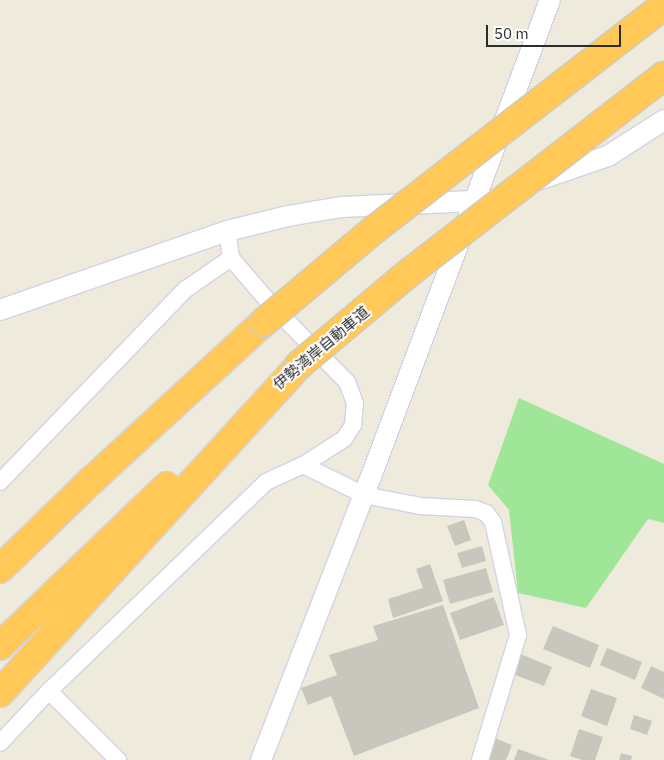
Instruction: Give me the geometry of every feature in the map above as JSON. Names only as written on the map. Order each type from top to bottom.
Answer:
[{"type":"highway","points":[[0,568],[92,480],[264,322],[375,229],[664,6]]},
{"type":"highway","name":"伊勢湾岸自動車道","points":[[0,646],[129,522],[299,365],[418,266],[664,76]]},
{"type":"highway","points":[[0,693],[299,365]]},
{"type":"street","points":[[261,760],[364,495],[550,0]]},
{"type":"street","points":[[0,310],[227,231],[288,216],[342,207],[473,201],[575,169],[608,156],[664,120]]},
{"type":"street","points":[[0,743],[49,691],[266,482],[303,465],[344,439],[353,425],[355,403],[347,382],[274,308],[231,258],[227,231]]},
{"type":"street","points":[[0,482],[186,289],[231,258]]},
{"type":"street","points":[[303,465],[364,495],[420,506],[475,509],[486,513],[493,522],[518,635],[480,760]]},
{"type":"street","points":[[49,691],[118,760]]},
{"type":"green space","points":[[519,398],[664,464],[664,523],[648,519],[586,608],[518,593],[509,510],[488,485]]},
{"type":"building","points":[[464,520],[471,540],[455,546],[447,526]]},
{"type":"building","points":[[482,546],[486,561],[462,568],[457,553]]},
{"type":"building","points":[[430,564],[443,601],[393,618],[388,599],[423,588],[416,569]]},
{"type":"building","points":[[486,568],[493,592],[450,604],[443,580]]},
{"type":"building","points":[[494,597],[504,625],[460,640],[450,613]]},
{"type":"building","points":[[443,605],[479,708],[354,756],[331,696],[308,705],[301,688],[337,675],[329,655],[378,640],[373,626]]},
{"type":"building","points":[[553,626],[599,645],[590,668],[543,649]]},
{"type":"building","points":[[607,648],[642,662],[635,680],[600,665]]},
{"type":"building","points":[[518,653],[552,667],[544,686],[510,673]]},
{"type":"building","points":[[651,666],[664,672],[664,699],[641,688]]},
{"type":"building","points":[[591,689],[617,698],[607,726],[581,716]]},
{"type":"building","points":[[634,715],[652,721],[647,735],[630,729]]},
{"type":"building","points":[[579,729],[603,737],[595,760],[582,760],[570,756]]},
{"type":"building","points":[[495,738],[512,745],[506,760],[486,760]]},
{"type":"building","points":[[518,749],[549,760],[514,760]]},
{"type":"building","points":[[621,753],[632,756],[631,760],[619,760]]}]
